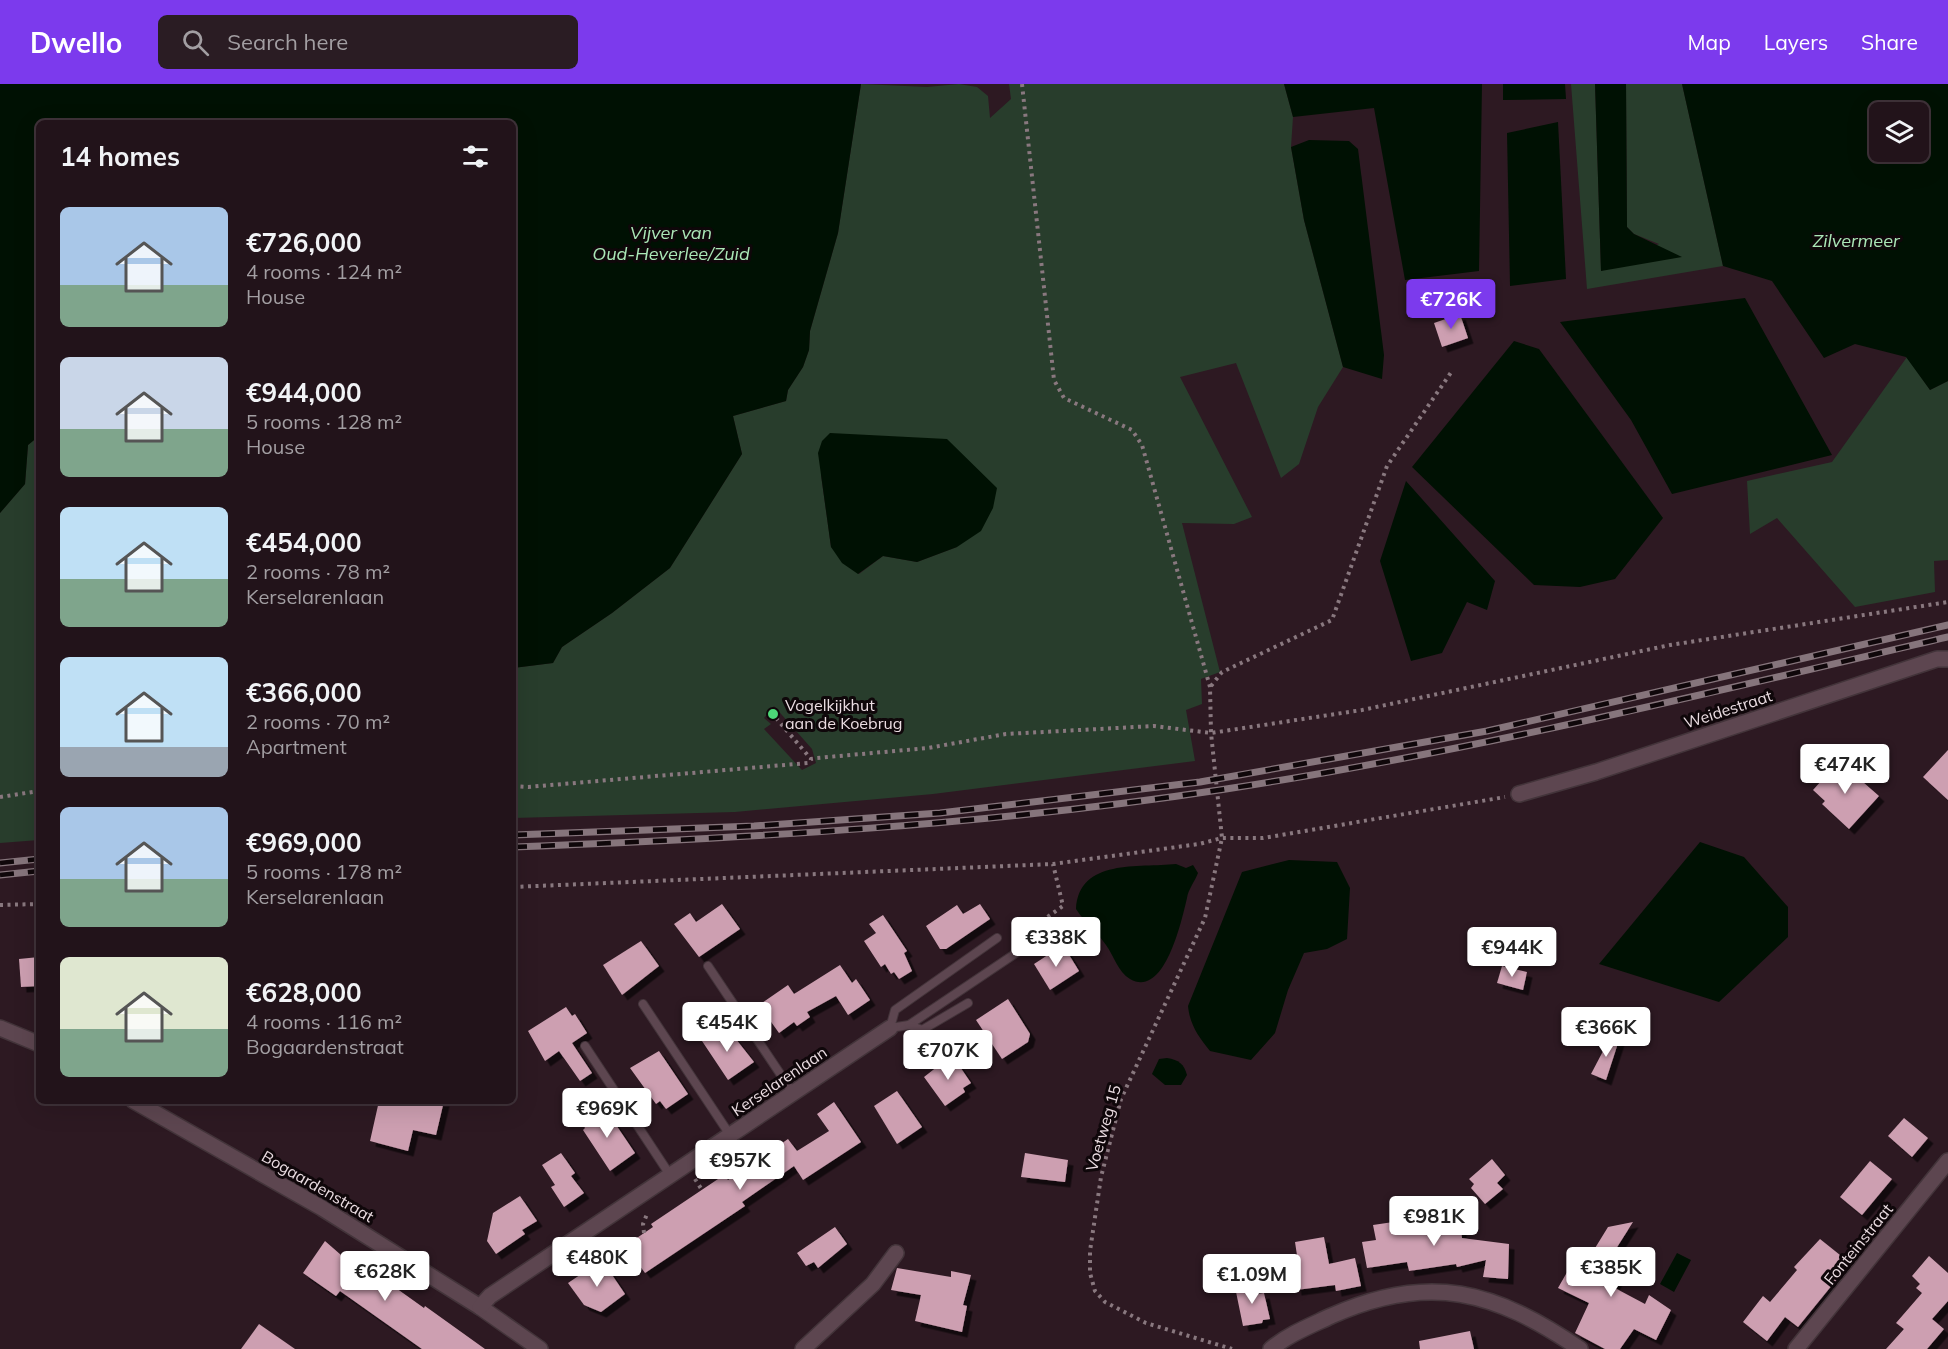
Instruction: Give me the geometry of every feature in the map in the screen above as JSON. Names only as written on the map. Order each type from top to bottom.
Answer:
[{"type":"street","name":"Weidestraat","points":[[1519,794],[1596,772],[1936,659],[1948,659]]},
{"type":"street","name":"Kerselarenlaan","points":[[480,1307],[490,1296],[890,1028]]},
{"type":"street","points":[[0,1029],[36,1043]]},
{"type":"street","name":"Bogaardenstraat","points":[[139,1104],[322,1208],[480,1307],[540,1349]]},
{"type":"street","name":"Fonteinstraat","points":[[1796,1349],[1948,1161]]},
{"type":"street","points":[[803,1349],[873,1284],[896,1252]]},
{"type":"street","points":[[1271,1349],[1285,1338],[1346,1310],[1403,1293],[1434,1292],[1471,1296],[1506,1306],[1542,1323],[1580,1349]]},
{"type":"lane","points":[[997,938],[895,1010],[890,1028],[909,1025],[1024,947]]},
{"type":"lane","points":[[708,966],[793,1093]]},
{"type":"lane","points":[[909,1025],[922,1030],[968,1003]]},
{"type":"lane","points":[[643,1004],[730,1134]]},
{"type":"lane","points":[[585,1046],[670,1175]]},
{"type":"path","name":"Voetweg 15","points":[[1022,84],[1054,381],[1065,399],[1132,430],[1142,445],[1210,687],[1211,734],[1222,838],[1205,918],[1121,1099],[1101,1177],[1090,1251],[1095,1291],[1105,1302],[1146,1323],[1232,1349]]},
{"type":"path","points":[[1210,687],[1222,672],[1332,620],[1387,466],[1452,371]]},
{"type":"path","points":[[516,786],[808,763],[811,759],[928,748],[1006,734],[1154,726],[1211,734],[1362,710],[1670,645],[1948,602]]},
{"type":"path","points":[[776,718],[811,759]]},
{"type":"path","points":[[0,797],[36,791]]},
{"type":"path","points":[[516,887],[1053,864],[1199,844],[1222,838],[1263,838],[1519,794]]},
{"type":"path","points":[[0,905],[36,904]]},
{"type":"path","points":[[695,1178],[702,1190]]},
{"type":"path","points":[[644,1233],[643,1224],[647,1215]]},
{"type":"green space","points":[[861,84],[927,87],[959,84],[977,87],[988,96],[990,118],[1011,99],[1009,84],[1284,84],[1293,117],[1291,147],[1304,220],[1343,367],[1318,407],[1299,464],[1281,478],[1236,363],[1180,377],[1252,517],[1234,524],[1182,523],[1220,672],[1201,679],[1202,704],[1186,710],[1195,761],[933,794],[735,812],[516,818],[516,668],[553,663],[562,647],[612,613],[670,568],[742,454],[733,416],[786,401],[788,390],[803,367],[809,350],[810,331],[838,233]],"holes":[[[821,475],[957,547],[917,562],[883,556],[859,574],[831,547]],[[774,706],[812,749],[816,763],[802,770],[764,729],[771,724],[764,718]]]},
{"type":"green space","points":[[1571,84],[1595,84],[1601,271],[1659,244],[1634,234],[1627,227],[1626,84],[1682,84],[1723,266],[1587,289]]},
{"type":"green space","points":[[1907,357],[1930,390],[1948,381],[1948,560],[1934,561],[1935,592],[1855,607],[1777,518],[1750,534],[1747,481],[1832,462]]},
{"type":"green space","points":[[36,438],[36,840],[0,843],[0,513],[25,484],[28,445]]},
{"type":"water","name":"Vijver van Oud-Heverlee/Zuid","points":[[0,84],[861,84],[838,233],[810,331],[809,350],[803,367],[788,390],[786,401],[733,416],[742,454],[670,568],[612,613],[562,647],[553,663],[516,668],[516,120],[36,120],[36,438],[28,445],[25,484],[0,513]]},
{"type":"water","points":[[1284,84],[1482,84],[1479,271],[1405,280],[1374,108],[1293,117]]},
{"type":"water","points":[[1503,84],[1565,84],[1566,99],[1503,100]]},
{"type":"water","points":[[1595,84],[1626,84],[1627,227],[1634,234],[1682,257],[1601,271]]},
{"type":"water","name":"Zilvermeer","points":[[1682,84],[1948,84],[1948,381],[1930,390],[1906,357],[1855,344],[1824,358],[1772,281],[1723,266]]},
{"type":"water","points":[[1558,122],[1566,279],[1510,286],[1507,133]]},
{"type":"water","points":[[1309,140],[1349,141],[1358,149],[1384,355],[1382,379],[1343,367],[1304,220],[1291,147]]},
{"type":"water","points":[[1745,298],[1832,455],[1672,494],[1631,420],[1560,322]]},
{"type":"water","points":[[1514,341],[1539,349],[1663,518],[1615,579],[1580,587],[1534,585],[1412,467]]},
{"type":"water","points":[[830,433],[947,439],[997,488],[993,508],[981,531],[957,547],[917,562],[883,556],[858,574],[842,563],[831,547],[818,453],[822,441]]},
{"type":"water","points":[[1406,481],[1495,581],[1487,610],[1467,602],[1442,653],[1411,661],[1380,561]]},
{"type":"water","points":[[1700,842],[1744,857],[1788,907],[1788,937],[1719,1002],[1599,964]]},
{"type":"water","points":[[1289,860],[1337,862],[1350,888],[1347,939],[1327,949],[1304,953],[1288,990],[1275,1033],[1251,1060],[1210,1051],[1195,1030],[1188,1006],[1242,872]]},
{"type":"water","points":[[1176,864],[1186,868],[1193,865],[1198,873],[1189,892],[1170,954],[1153,978],[1142,982],[1130,979],[1122,972],[1106,945],[1076,909],[1080,893],[1088,881],[1099,873],[1129,867]]},
{"type":"water","points":[[1167,1058],[1178,1061],[1184,1068],[1187,1075],[1181,1085],[1165,1085],[1152,1074],[1159,1059]]},
{"type":"water","points":[[1677,1253],[1691,1260],[1674,1292],[1660,1284]]},
{"type":"building","points":[[1460,314],[1468,338],[1442,347],[1434,323]]},
{"type":"building","points":[[1948,750],[1948,800],[1923,777]]},
{"type":"building","points":[[1839,761],[1879,796],[1849,829],[1822,804],[1825,801],[1813,790]]},
{"type":"building","points":[[722,904],[740,929],[699,957],[674,924],[690,913],[696,922]]},
{"type":"building","points":[[980,904],[990,919],[946,949],[940,949],[926,926],[957,905],[963,914]]},
{"type":"building","points":[[883,915],[907,951],[904,953],[912,971],[899,979],[894,972],[891,974],[885,964],[881,967],[864,941],[876,933],[869,924]]},
{"type":"building","points":[[641,941],[659,966],[622,995],[603,965]]},
{"type":"building","points":[[1063,945],[1079,971],[1050,990],[1034,964]]},
{"type":"building","points":[[36,957],[36,986],[21,987],[19,959]]},
{"type":"building","points":[[840,965],[852,983],[856,979],[870,1000],[848,1015],[836,996],[807,1012],[810,1017],[797,1026],[794,1022],[779,1033],[759,1005],[788,985],[794,994]]},
{"type":"building","points":[[1502,966],[1527,972],[1523,990],[1497,983]]},
{"type":"building","points":[[1008,999],[1030,1034],[1028,1042],[1002,1059],[976,1020]]},
{"type":"building","points":[[566,1007],[572,1016],[575,1014],[587,1033],[572,1043],[592,1073],[580,1081],[559,1051],[545,1061],[528,1031]]},
{"type":"building","points":[[728,1029],[754,1062],[728,1080],[702,1041],[709,1032],[721,1034]]},
{"type":"building","points":[[1612,1034],[1620,1037],[1606,1080],[1591,1074]]},
{"type":"building","points":[[659,1051],[688,1094],[666,1109],[660,1101],[656,1104],[630,1068]]},
{"type":"building","points":[[952,1055],[971,1083],[963,1088],[965,1092],[945,1106],[924,1077]]},
{"type":"building","points":[[897,1091],[922,1127],[897,1144],[874,1106]]},
{"type":"building","points":[[834,1102],[861,1142],[803,1180],[794,1166],[742,1202],[745,1206],[645,1273],[625,1246],[653,1227],[651,1224],[724,1175],[728,1180],[788,1139],[797,1151],[829,1131],[817,1114]]},
{"type":"building","points":[[378,1104],[443,1104],[436,1135],[413,1130],[408,1151],[370,1141]]},
{"type":"building","points":[[600,1108],[605,1115],[608,1113],[635,1153],[610,1171],[583,1130],[585,1128],[581,1121]]},
{"type":"building","points":[[1904,1118],[1928,1138],[1912,1157],[1888,1136]]},
{"type":"building","points":[[561,1153],[575,1173],[571,1176],[584,1193],[564,1207],[551,1187],[555,1185],[542,1165]]},
{"type":"building","points":[[1025,1153],[1068,1160],[1065,1182],[1021,1177]]},
{"type":"building","points":[[1492,1159],[1505,1175],[1497,1183],[1503,1189],[1485,1204],[1471,1188],[1474,1184],[1469,1179]]},
{"type":"building","points":[[1870,1161],[1892,1179],[1862,1215],[1840,1197]]},
{"type":"building","points":[[520,1196],[537,1221],[522,1230],[525,1234],[496,1254],[487,1241],[493,1213]]},
{"type":"building","points":[[1459,1215],[1462,1238],[1509,1244],[1508,1279],[1483,1277],[1486,1260],[1457,1267],[1456,1264],[1409,1271],[1407,1262],[1367,1268],[1362,1242],[1376,1240],[1373,1225],[1400,1221],[1401,1224]]},
{"type":"building","points":[[1633,1222],[1607,1263],[1622,1271],[1613,1287],[1645,1304],[1649,1295],[1671,1310],[1656,1340],[1634,1329],[1620,1349],[1605,1349],[1575,1333],[1589,1303],[1558,1288],[1574,1260],[1584,1266],[1608,1227]]},
{"type":"building","points":[[835,1227],[847,1244],[818,1268],[814,1262],[806,1266],[797,1253]]},
{"type":"building","points":[[1324,1237],[1329,1264],[1355,1258],[1361,1286],[1336,1291],[1335,1285],[1296,1290],[1292,1263],[1298,1262],[1295,1242]]},
{"type":"building","points":[[1820,1239],[1850,1263],[1798,1327],[1785,1317],[1767,1341],[1743,1322],[1763,1296],[1770,1302],[1797,1270],[1794,1267]]},
{"type":"building","points":[[325,1241],[341,1255],[342,1253],[373,1276],[375,1273],[485,1349],[422,1349],[340,1291],[336,1296],[303,1273]]},
{"type":"building","points":[[1929,1256],[1948,1273],[1948,1301],[1932,1319],[1944,1329],[1927,1349],[1886,1349],[1904,1329],[1896,1323],[1922,1293],[1916,1288],[1920,1284],[1912,1276]]},
{"type":"building","points":[[602,1260],[625,1294],[601,1312],[584,1305],[568,1283]]},
{"type":"building","points":[[897,1268],[951,1277],[951,1271],[971,1275],[963,1305],[967,1306],[962,1332],[915,1321],[921,1295],[891,1290]]},
{"type":"building","points":[[1253,1283],[1257,1294],[1264,1293],[1270,1319],[1263,1320],[1262,1323],[1243,1326],[1235,1287]]},
{"type":"building","points":[[259,1324],[295,1349],[241,1349]]},
{"type":"building","points":[[1470,1331],[1474,1349],[1420,1349],[1419,1341]]},
{"type":"railway","points":[[516,835],[754,826],[940,813],[1200,782],[1487,731],[1948,625]]},
{"type":"railway","points":[[516,847],[781,834],[959,821],[1226,789],[1408,758],[1679,700],[1948,637]]},
{"type":"railway","points":[[0,863],[36,859]]},
{"type":"railway","points":[[0,875],[36,871]]},
{"type":"place","name":"Vogelkijkhut aan de Koebrug","points":[[773,714]]}]
